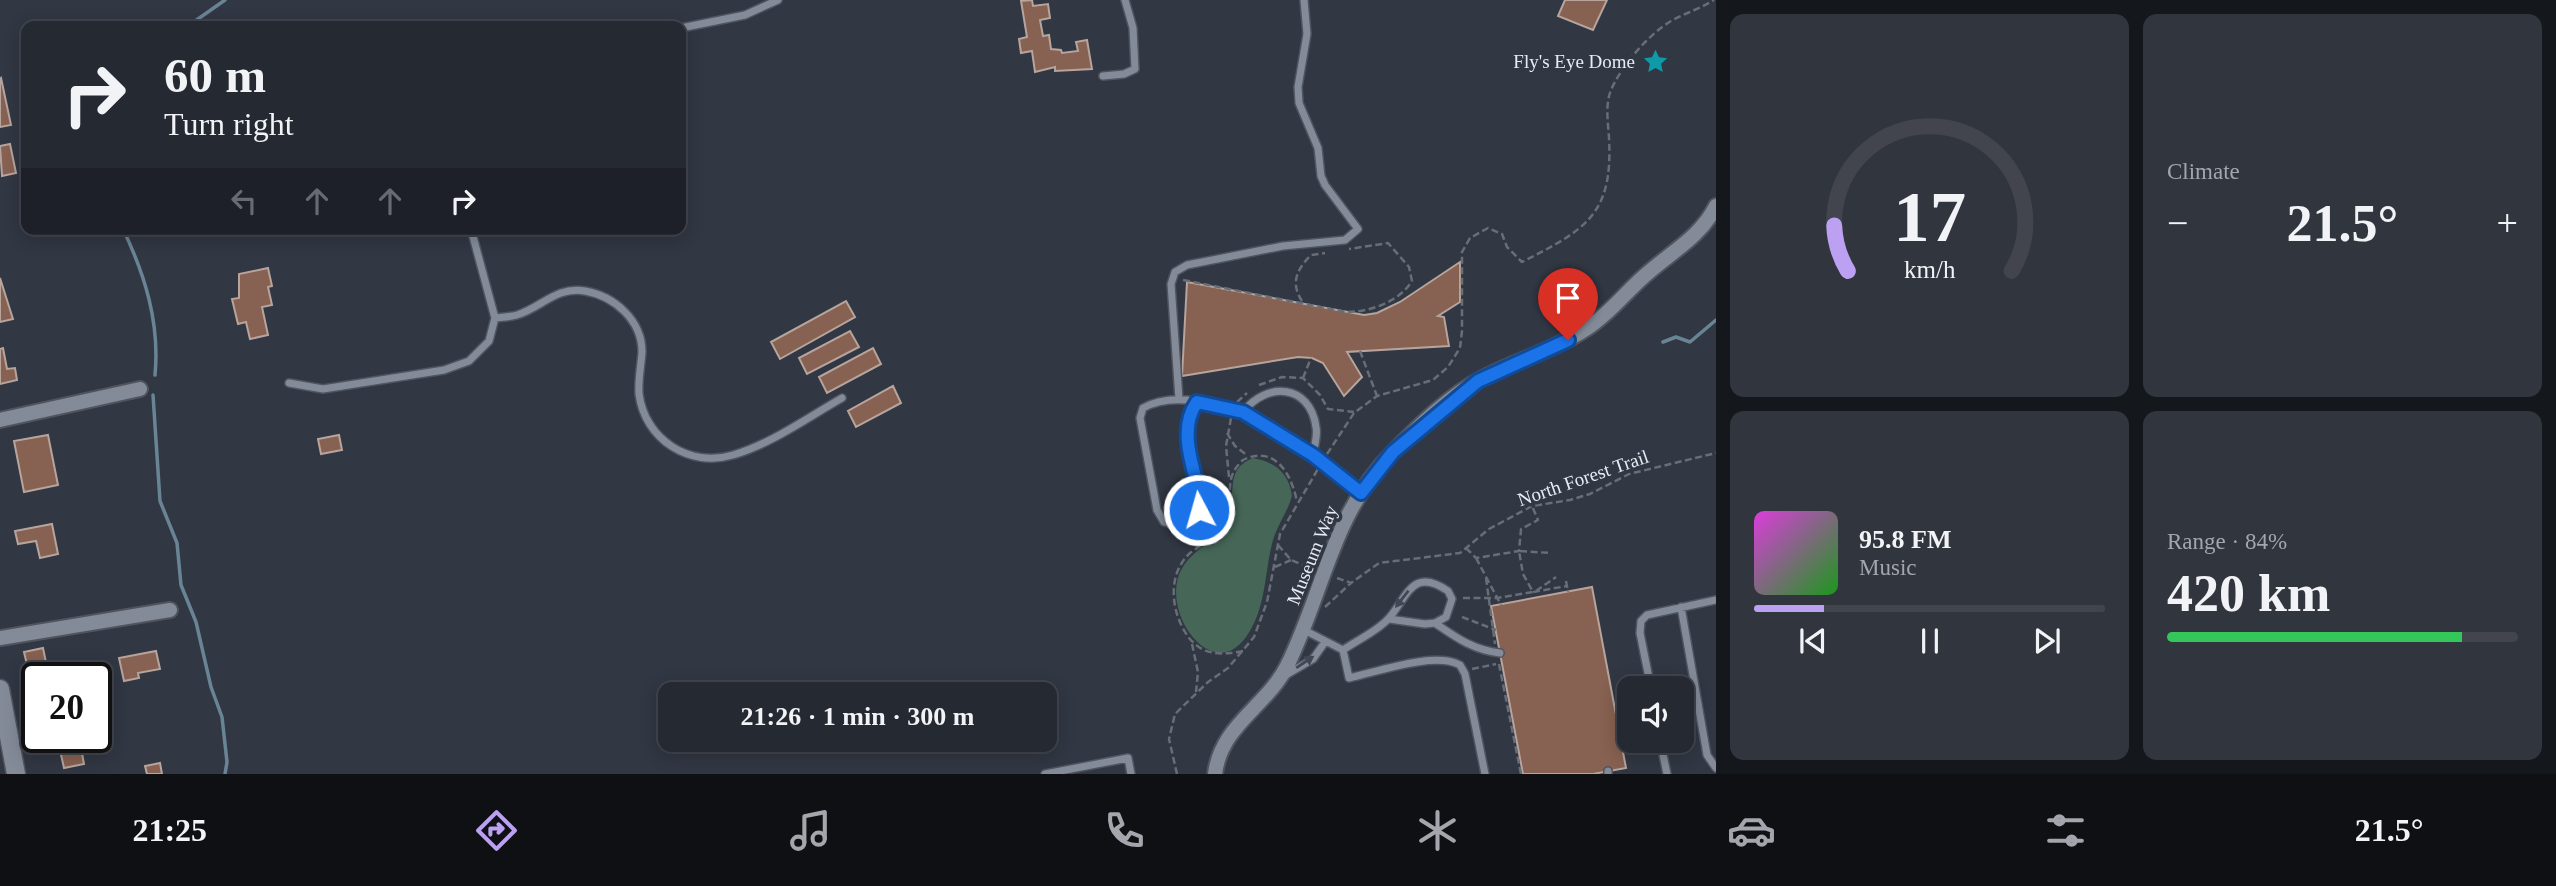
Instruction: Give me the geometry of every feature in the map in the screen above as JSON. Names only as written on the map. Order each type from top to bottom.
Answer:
[{"type":"street","name":"Museum Way","points":[[1214,774],[1223,747],[1236,726],[1281,677],[1304,630],[1336,537],[1361,493],[1393,452],[1442,407],[1478,381],[1588,328],[1611,310],[1646,274],[1698,233],[1716,206]]},
{"type":"street","points":[[0,419],[140,389]]},
{"type":"street","points":[[0,638],[170,610]]},
{"type":"street","points":[[0,689],[16,774]]},
{"type":"lane","points":[[686,27],[745,15],[778,0]]},
{"type":"lane","points":[[1103,76],[1124,74],[1135,69],[1133,28],[1125,0]]},
{"type":"lane","points":[[1179,399],[1171,284],[1175,272],[1187,265],[1283,246],[1345,240],[1358,229],[1321,176],[1318,148],[1300,103],[1298,87],[1307,34],[1304,0]]},
{"type":"lane","points":[[289,383],[323,389],[444,369],[469,361],[489,341],[495,318],[473,235]]},
{"type":"lane","points":[[495,318],[518,315],[565,291],[582,290],[611,300],[623,309],[639,334],[642,348],[639,393],[649,422],[671,447],[687,455],[711,458],[750,449],[842,398]]},
{"type":"lane","points":[[1243,412],[1251,402],[1277,389],[1291,391],[1303,398],[1310,407],[1317,429],[1313,455]]},
{"type":"lane","points":[[1197,402],[1189,413],[1186,430],[1201,499],[1199,510],[1191,519],[1174,524],[1164,522],[1157,510],[1140,418],[1143,408],[1155,401],[1179,399],[1197,402],[1234,409],[1243,412],[1313,455],[1361,493]]},
{"type":"lane","points":[[1343,650],[1389,619],[1411,587],[1429,582],[1448,590],[1452,598],[1446,617],[1435,623]]},
{"type":"lane","points":[[1649,676],[1640,633],[1641,621],[1647,615],[1716,600]]},
{"type":"lane","points":[[1681,607],[1707,755],[1716,768]]},
{"type":"lane","points":[[1389,619],[1435,623],[1466,645],[1499,653]]},
{"type":"lane","points":[[1304,630],[1343,650]]},
{"type":"lane","points":[[1281,677],[1313,659],[1325,642]]},
{"type":"lane","points":[[1343,650],[1349,678],[1441,660],[1452,661],[1463,670],[1485,774]]},
{"type":"lane","points":[[1694,706],[1698,705]]},
{"type":"lane","points":[[1663,753],[1667,774]]},
{"type":"lane","points":[[1045,774],[1128,758],[1131,774]]},
{"type":"path","points":[[1178,774],[1169,739],[1175,714],[1196,692],[1228,668],[1254,637],[1267,602],[1280,534],[1322,462],[1356,412],[1377,396],[1433,380],[1448,366],[1460,348],[1462,252],[1470,238],[1488,229],[1502,234],[1507,247],[1522,262],[1566,238],[1592,217],[1608,190],[1611,168],[1607,111],[1610,91],[1651,35],[1672,20],[1714,0]]},
{"type":"path","points":[[1173,278],[1301,301],[1346,312],[1366,312],[1408,288],[1412,281],[1409,267],[1388,243],[1348,249]]},
{"type":"path","points":[[1301,301],[1295,285],[1301,266],[1311,255],[1336,251]]},
{"type":"path","points":[[1360,351],[1377,396]]},
{"type":"path","points":[[1303,378],[1311,358]]},
{"type":"path","points":[[1243,651],[1217,654],[1195,645],[1176,616],[1175,582],[1187,556],[1216,534],[1225,522],[1229,509],[1227,433],[1239,398],[1261,384],[1282,377],[1303,378],[1328,409],[1356,412]]},
{"type":"path","points":[[1227,433],[1236,446],[1250,457],[1278,461],[1293,480],[1297,502]]},
{"type":"path","name":"North Forest Trail","points":[[1321,616],[1351,583],[1379,563],[1443,557],[1466,548],[1489,530],[1532,506],[1580,497],[1629,474],[1716,453]]},
{"type":"path","points":[[1229,477],[1236,466],[1250,457]]},
{"type":"path","points":[[1532,506],[1538,520],[1521,529],[1519,551],[1523,574],[1534,598]]},
{"type":"path","points":[[1278,545],[1291,560],[1351,583]]},
{"type":"path","points":[[1466,548],[1476,558],[1500,605]]},
{"type":"path","points":[[1476,558],[1519,551],[1551,553]]},
{"type":"path","points":[[1275,567],[1291,560]]},
{"type":"path","points":[[1533,592],[1556,577]]},
{"type":"path","points":[[1486,578],[1487,598],[1521,774]]},
{"type":"path","points":[[1566,581],[1568,592]]},
{"type":"path","points":[[1463,598],[1497,598],[1567,586]]},
{"type":"path","points":[[1462,617],[1494,629]]},
{"type":"path","points":[[1191,640],[1197,663],[1196,692]]},
{"type":"path","points":[[1463,670],[1499,663]]},
{"type":"green space","points":[[1253,458],[1268,462],[1280,470],[1288,481],[1292,496],[1273,540],[1261,602],[1253,626],[1233,649],[1220,653],[1207,649],[1186,627],[1176,594],[1178,578],[1188,560],[1223,526],[1228,517],[1235,475],[1244,463]]},
{"type":"building","points":[[1032,0],[1033,6],[1048,4],[1050,18],[1040,20],[1043,36],[1049,35],[1051,49],[1061,50],[1062,53],[1078,51],[1076,42],[1087,40],[1092,69],[1055,71],[1055,67],[1035,72],[1032,51],[1021,53],[1019,39],[1027,37],[1021,1]]},
{"type":"building","points":[[1565,0],[1607,0],[1593,30],[1558,16]]},
{"type":"building","points":[[0,79],[11,125],[0,127]]},
{"type":"building","points":[[10,144],[16,173],[2,176],[0,146]]},
{"type":"building","points":[[1460,262],[1460,302],[1438,316],[1444,317],[1449,346],[1347,352],[1362,377],[1344,396],[1323,363],[1312,358],[1298,357],[1182,376],[1187,282],[1364,315],[1377,313],[1400,302]]},
{"type":"building","points":[[268,268],[272,305],[262,307],[268,335],[250,339],[246,322],[238,324],[232,299],[239,298],[239,274]]},
{"type":"building","points":[[0,278],[13,319],[0,322]]},
{"type":"building","points":[[846,301],[855,317],[780,359],[771,342]]},
{"type":"building","points":[[850,331],[859,347],[807,374],[799,358]]},
{"type":"building","points":[[3,348],[7,369],[15,368],[17,380],[0,384],[0,349]]},
{"type":"building","points":[[873,348],[881,364],[827,393],[819,377]]},
{"type":"building","points":[[893,386],[901,403],[856,427],[848,411]]},
{"type":"building","points":[[48,435],[58,485],[24,492],[14,441]]},
{"type":"building","points":[[339,435],[342,450],[321,454],[318,439]]},
{"type":"building","points":[[52,524],[58,554],[40,558],[36,541],[18,544],[15,531]]},
{"type":"building","points":[[1592,587],[1617,720],[1617,753],[1623,753],[1626,768],[1593,774],[1523,774],[1491,606]]},
{"type":"building","points":[[43,648],[46,662],[26,662],[24,652]]},
{"type":"building","points":[[156,651],[160,669],[138,673],[139,678],[124,681],[119,658]]},
{"type":"building","points":[[61,753],[82,753],[84,764],[64,768]]},
{"type":"building","points":[[160,763],[162,774],[147,774],[145,766]]},
{"type":"waterway","points":[[195,21],[225,0]]},
{"type":"waterway","points":[[126,235],[144,282],[153,318],[155,375]]},
{"type":"waterway","points":[[1663,342],[1676,337],[1690,342],[1716,320]]},
{"type":"waterway","points":[[153,395],[160,501],[177,543],[181,585],[196,622],[211,687],[222,717],[227,762],[225,774]]},
{"type":"place","name":"Fly's Eye Dome","points":[[1655,61]]},
{"type":"route","points":[[1199,510],[1201,499],[1186,430],[1189,413],[1197,402],[1243,412],[1313,455],[1361,493],[1393,452],[1442,407],[1478,381],[1568,340]]}]
